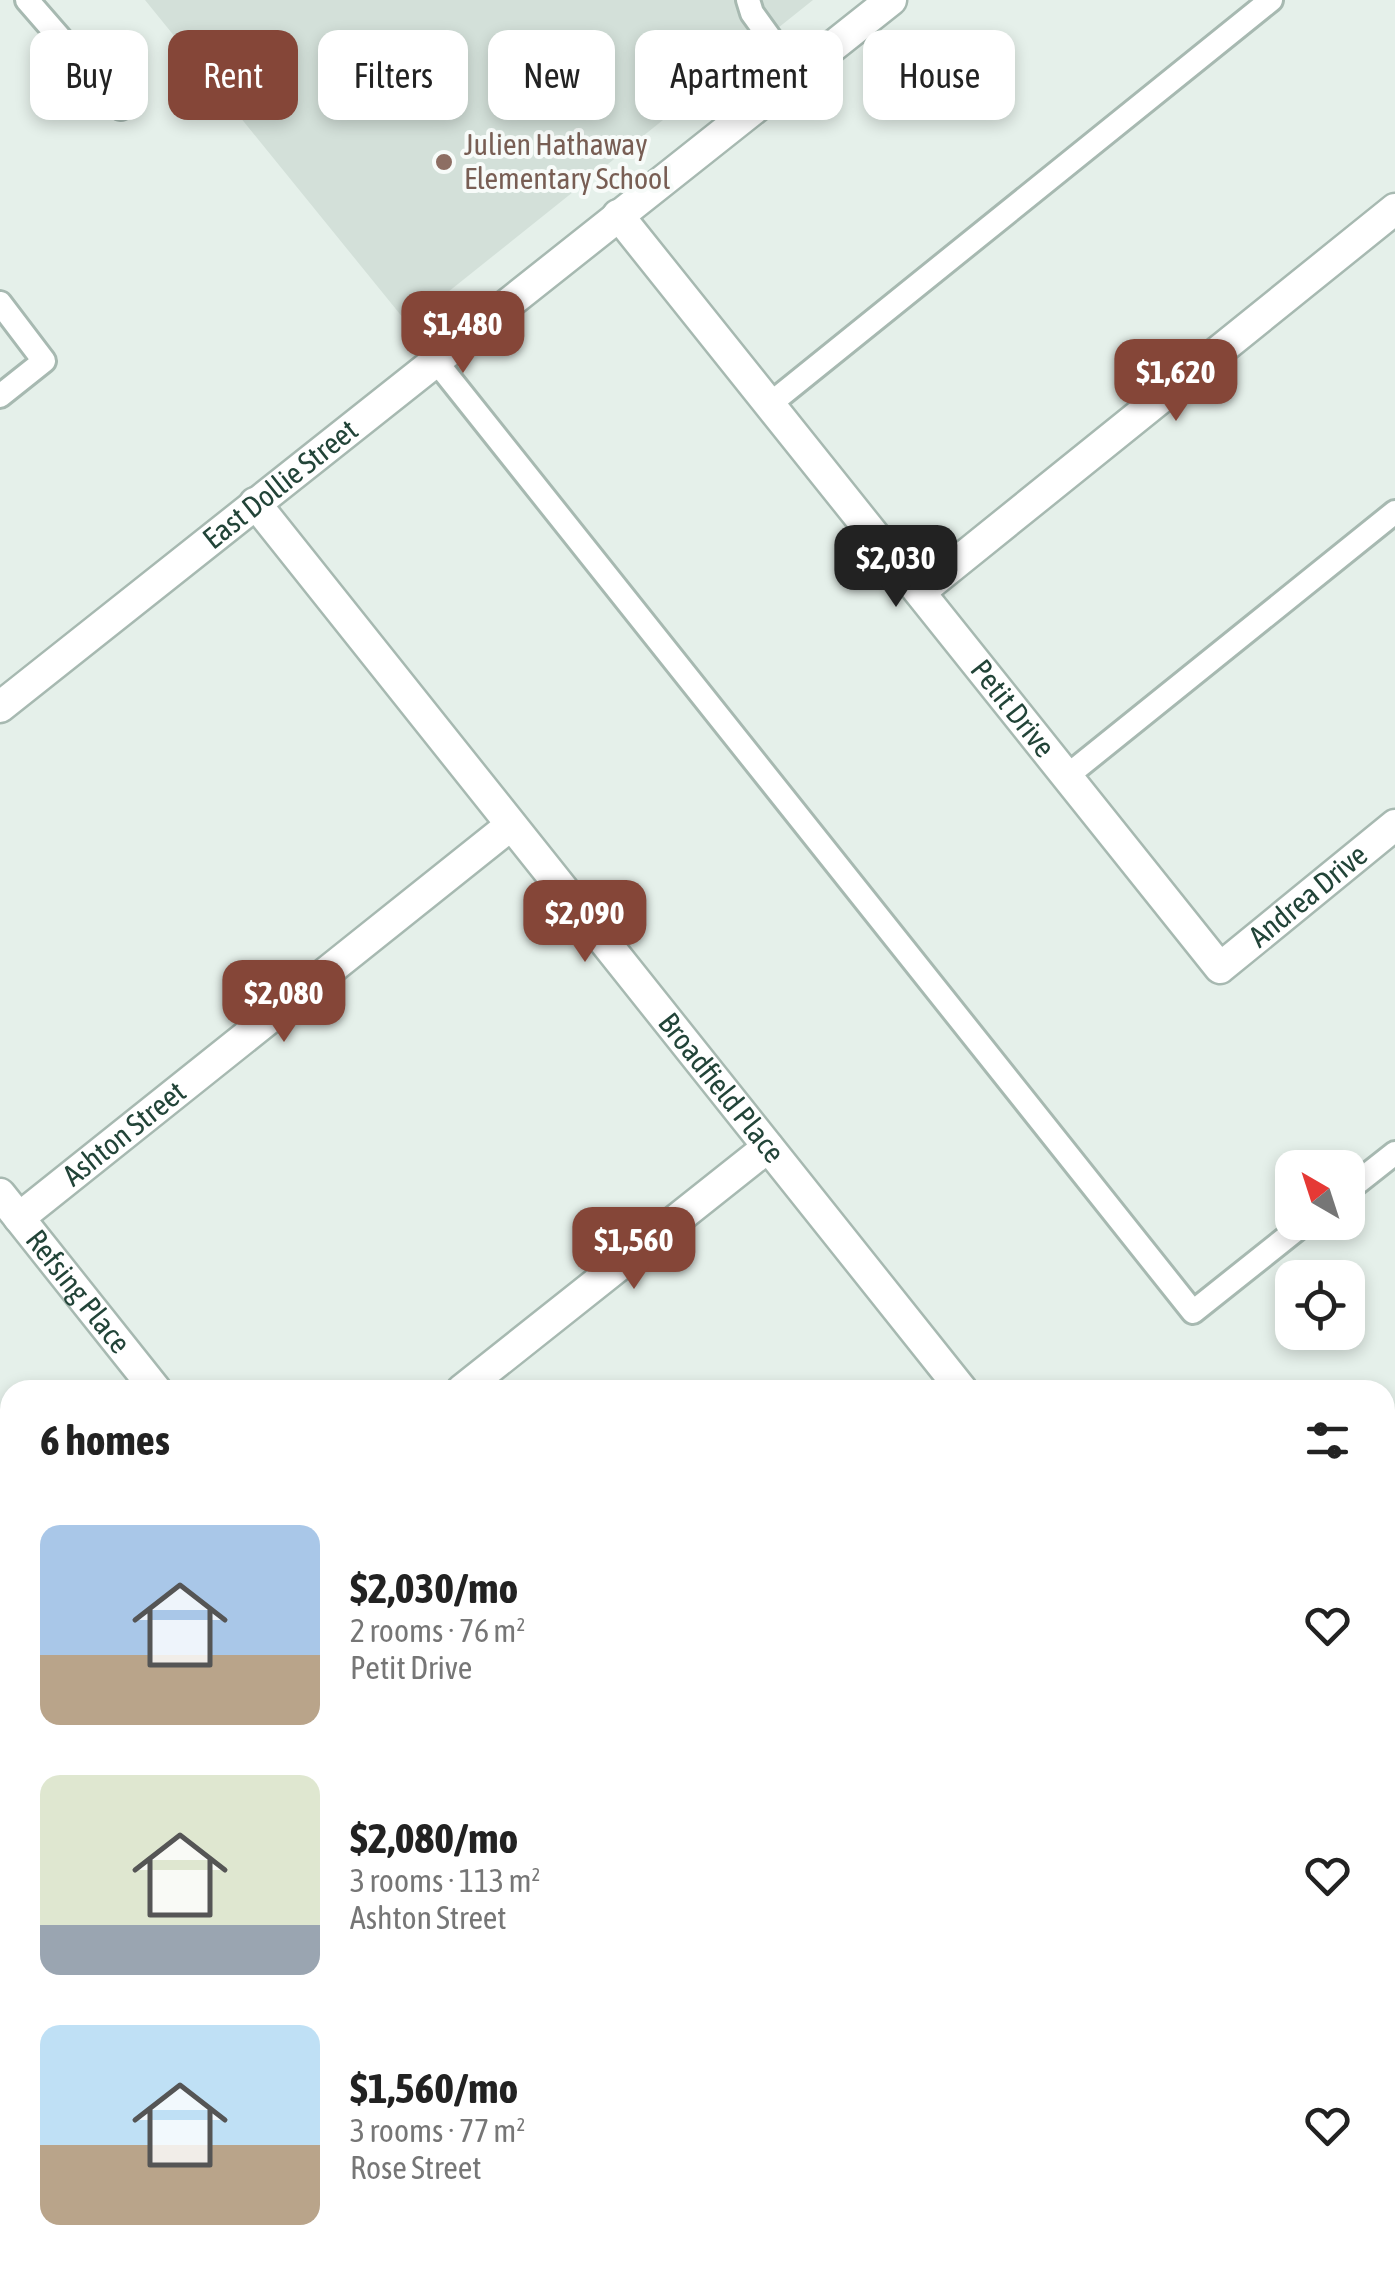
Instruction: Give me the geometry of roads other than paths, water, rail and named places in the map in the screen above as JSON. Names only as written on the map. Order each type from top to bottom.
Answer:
[{"type":"street","name":"East Dollie Street","points":[[843,37],[890,0]]},
{"type":"street","name":"East Dollie Street","points":[[0,707],[738,120]]},
{"type":"street","points":[[920,592],[1395,209]]},
{"type":"street","name":"Petit Drive","points":[[618,215],[1220,968]]},
{"type":"street","name":"Broadfield Place","points":[[255,503],[954,1380]]},
{"type":"street","name":"Ashton Street","points":[[9,1206],[512,825]]},
{"type":"street","name":"Andrea Drive","points":[[1220,968],[1395,825]]},
{"type":"street","points":[[475,1380],[768,1146]]},
{"type":"street","name":"Refsing Place","points":[[9,1206],[148,1380]]},
{"type":"lane","points":[[27,0],[53,30]]},
{"type":"lane","points":[[748,0],[765,30]]},
{"type":"lane","points":[[770,404],[1270,0]]},
{"type":"lane","points":[[0,304],[44,360],[0,396]]},
{"type":"lane","points":[[435,360],[1192,1312],[1283,1240]]},
{"type":"lane","points":[[1067,776],[1395,512]]},
{"type":"lane","points":[[1365,1176],[1395,1152]]},
{"type":"place","name":"Julien Hathaway Elementary School","points":[[444,162]]}]
